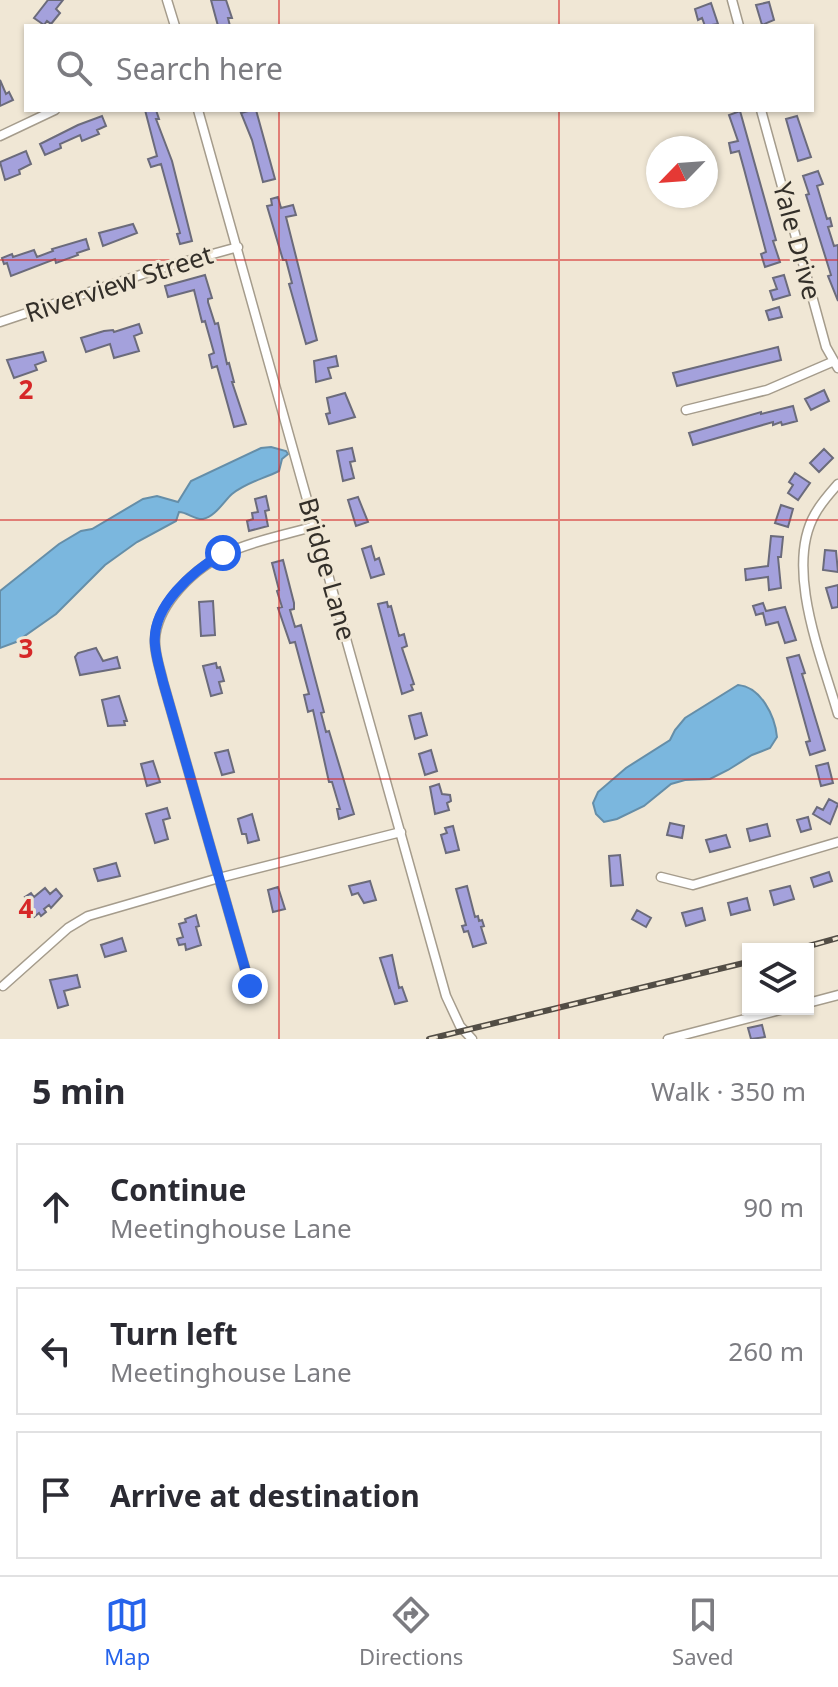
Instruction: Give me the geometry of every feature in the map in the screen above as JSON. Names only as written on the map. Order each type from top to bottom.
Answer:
[{"type":"street","points":[[167,0],[174,24]]},
{"type":"street","points":[[732,0],[738,24]]},
{"type":"street","points":[[0,136],[51,112]]},
{"type":"street","name":"Bridge Lane","points":[[199,112],[446,996],[460,1026],[472,1039]]},
{"type":"street","name":"Yale Drive","points":[[762,112],[819,324],[835,365]]},
{"type":"street","name":"Riverview Street","points":[[0,322],[158,269],[238,247]]},
{"type":"street","points":[[686,410],[767,390],[835,365]]},
{"type":"street","points":[[838,484],[814,515],[801,567],[806,599],[838,714]]},
{"type":"street","points":[[250,986],[154,644],[166,605],[204,564],[223,553],[315,526]]},
{"type":"street","points":[[828,678],[838,675]]},
{"type":"street","points":[[3,986],[68,928],[88,916],[219,878],[401,832]]},
{"type":"street","points":[[661,877],[693,885],[838,842]]},
{"type":"street","points":[[814,1001],[838,995]]},
{"type":"street","points":[[668,1039],[761,1015]]},
{"type":"water","points":[[271,447],[288,454],[282,459],[279,471],[238,490],[207,518],[200,519],[179,512],[176,521],[137,542],[105,565],[56,614],[16,642],[0,648],[0,591],[59,544],[143,499],[157,496],[178,502],[191,481],[261,448]]},
{"type":"water","points":[[738,685],[754,691],[770,712],[777,737],[770,748],[710,779],[671,784],[644,806],[617,819],[604,822],[596,814],[593,803],[598,792],[626,768],[670,740],[685,718]]},
{"type":"building","points":[[48,0],[63,0],[56,9],[60,13],[51,24],[47,21],[43,24],[34,18]]},
{"type":"building","points":[[211,0],[226,0],[232,18],[228,18],[230,24],[217,24]]},
{"type":"building","points":[[769,2],[774,20],[762,24],[756,5]]},
{"type":"building","points":[[711,3],[718,24],[704,24],[702,18],[698,20],[695,9]]},
{"type":"building","points":[[0,80],[6,94],[9,92],[13,100],[0,106]]},
{"type":"building","points":[[146,112],[157,112],[159,119],[156,119],[172,161],[192,241],[180,244],[177,234],[180,233],[161,164],[151,167],[148,159],[157,156]]},
{"type":"building","points":[[257,112],[275,179],[263,182],[241,113]]},
{"type":"building","points":[[740,112],[776,240],[773,241],[780,262],[765,267],[761,254],[766,252],[739,151],[731,153],[729,143],[738,141],[729,115]]},
{"type":"building","points":[[102,116],[106,126],[97,130],[99,134],[82,141],[80,135],[45,155],[40,144]]},
{"type":"building","points":[[797,116],[811,157],[798,161],[786,119]]},
{"type":"building","points":[[26,151],[31,164],[19,170],[20,174],[5,180],[0,162]]},
{"type":"building","points":[[818,171],[823,184],[817,186],[832,226],[828,227],[834,246],[838,245],[838,301],[828,276],[831,275],[803,176]]},
{"type":"building","points":[[278,197],[281,208],[293,205],[296,215],[286,217],[317,340],[306,344],[289,284],[292,283],[286,260],[283,260],[267,206],[272,205],[271,199]]},
{"type":"building","points":[[133,224],[137,233],[103,246],[99,233]]},
{"type":"building","points":[[86,239],[89,249],[78,255],[56,263],[55,259],[11,276],[2,258],[34,250],[37,257]]},
{"type":"building","points":[[205,275],[212,298],[208,302],[215,324],[218,323],[246,424],[234,427],[217,366],[212,368],[209,355],[214,353],[194,290],[168,297],[165,286]]},
{"type":"building","points":[[784,275],[790,295],[773,300],[770,291],[777,289],[773,278]]},
{"type":"building","points":[[779,307],[782,317],[769,320],[766,311]]},
{"type":"building","points":[[139,324],[142,333],[134,336],[139,351],[114,358],[110,344],[86,352],[81,338]]},
{"type":"building","points":[[778,347],[781,360],[677,386],[673,373]]},
{"type":"building","points":[[43,352],[46,361],[35,365],[37,370],[14,378],[7,360]]},
{"type":"building","points":[[336,356],[338,366],[328,368],[331,378],[316,382],[314,361]]},
{"type":"building","points":[[824,390],[829,401],[811,410],[805,399]]},
{"type":"building","points":[[345,393],[355,417],[329,424],[327,398]]},
{"type":"building","points":[[793,406],[797,421],[782,425],[781,422],[773,425],[773,422],[693,445],[689,433],[761,412]]},
{"type":"building","points":[[352,448],[355,461],[350,462],[354,478],[343,481],[337,451]]},
{"type":"building","points":[[824,449],[833,458],[819,472],[810,463]]},
{"type":"building","points":[[795,473],[810,483],[798,500],[788,493],[793,485],[789,482]]},
{"type":"building","points":[[266,496],[268,526],[249,531],[247,521],[253,519],[252,513],[258,512],[255,499]]},
{"type":"building","points":[[358,497],[368,522],[356,526],[348,500]]},
{"type":"building","points":[[781,505],[793,509],[788,527],[775,523]]},
{"type":"building","points":[[771,536],[783,537],[781,557],[778,557],[781,588],[769,590],[768,577],[746,580],[745,569],[768,566]]},
{"type":"building","points":[[371,546],[384,574],[371,578],[362,549]]},
{"type":"building","points":[[825,550],[836,551],[838,572],[823,570]]},
{"type":"building","points":[[283,560],[294,603],[294,609],[290,610],[295,627],[301,625],[324,712],[321,713],[326,732],[329,731],[354,814],[339,819],[337,809],[340,809],[332,782],[329,782],[313,710],[308,712],[304,695],[309,694],[295,642],[290,643],[278,608],[282,607],[272,563]]},
{"type":"building","points":[[838,585],[838,607],[832,608],[826,588]]},
{"type":"building","points":[[213,601],[215,635],[201,636],[199,602]]},
{"type":"building","points":[[387,602],[388,607],[391,606],[399,636],[404,634],[407,646],[402,648],[414,684],[411,685],[413,690],[402,694],[378,604]]},
{"type":"building","points":[[763,603],[766,611],[785,607],[796,640],[785,643],[778,622],[766,625],[763,613],[756,615],[753,606]]},
{"type":"building","points":[[96,648],[103,661],[117,657],[120,668],[80,675],[75,657],[78,653]]},
{"type":"building","points":[[799,655],[825,750],[810,755],[806,742],[810,741],[787,658]]},
{"type":"building","points":[[216,663],[224,681],[219,682],[222,693],[211,696],[203,666]]},
{"type":"building","points":[[119,696],[127,721],[124,721],[125,725],[108,726],[102,700]]},
{"type":"building","points":[[421,713],[427,735],[415,739],[409,716]]},
{"type":"building","points":[[228,750],[234,772],[222,775],[215,753]]},
{"type":"building","points":[[431,750],[437,771],[425,775],[419,754]]},
{"type":"building","points":[[153,761],[160,782],[147,786],[141,764]]},
{"type":"building","points":[[828,763],[833,783],[821,786],[816,766]]},
{"type":"building","points":[[439,784],[442,794],[450,795],[451,801],[447,803],[449,810],[435,814],[430,787]]},
{"type":"building","points":[[829,799],[838,804],[830,824],[813,814],[817,807],[823,810]]},
{"type":"building","points":[[167,808],[170,818],[163,820],[168,839],[155,843],[146,814]]},
{"type":"building","points":[[252,814],[259,840],[248,843],[238,819]]},
{"type":"building","points":[[808,817],[811,829],[801,832],[797,820]]},
{"type":"building","points":[[670,823],[684,826],[682,838],[667,835]]},
{"type":"building","points":[[767,824],[770,836],[750,841],[747,829]]},
{"type":"building","points":[[453,826],[459,850],[446,853],[441,835],[447,833],[445,828]]},
{"type":"building","points":[[726,835],[730,847],[710,852],[706,840]]},
{"type":"building","points":[[620,855],[623,885],[611,886],[609,856]]},
{"type":"building","points":[[116,863],[120,876],[98,881],[94,869]]},
{"type":"building","points":[[829,872],[832,881],[814,887],[811,878]]},
{"type":"building","points":[[370,881],[376,900],[364,903],[358,893],[352,895],[349,886]]},
{"type":"building","points":[[467,886],[475,917],[482,920],[484,926],[481,927],[486,943],[473,947],[468,931],[464,932],[462,926],[466,925],[456,889]]},
{"type":"building","points":[[790,886],[794,899],[774,905],[770,891]]},
{"type":"building","points":[[278,887],[285,909],[273,912],[268,890]]},
{"type":"building","points":[[45,888],[50,894],[56,889],[62,896],[51,908],[49,905],[44,909],[46,912],[41,916],[39,913],[34,917],[24,905],[29,901],[25,897],[31,893],[34,897]]},
{"type":"building","points":[[747,898],[750,910],[731,915],[728,903]]},
{"type":"building","points":[[702,908],[705,920],[686,926],[682,913]]},
{"type":"building","points":[[637,910],[651,918],[646,927],[632,919]]},
{"type":"building","points":[[196,915],[201,945],[186,950],[185,944],[179,945],[177,939],[183,937],[179,924]]},
{"type":"building","points":[[122,938],[126,951],[105,957],[101,945]]},
{"type":"building","points":[[392,955],[399,988],[402,987],[407,1001],[395,1004],[380,958]]},
{"type":"building","points":[[77,975],[80,987],[64,991],[68,1005],[58,1008],[50,980]]},
{"type":"building","points":[[762,1025],[765,1037],[751,1039],[748,1028]]},
{"type":"railway","points":[[814,945],[838,938]]},
{"type":"railway","points":[[429,1039],[742,963]]},
{"type":"route","points":[[223,553],[204,564],[166,605],[159,619],[154,644],[250,986]]}]
